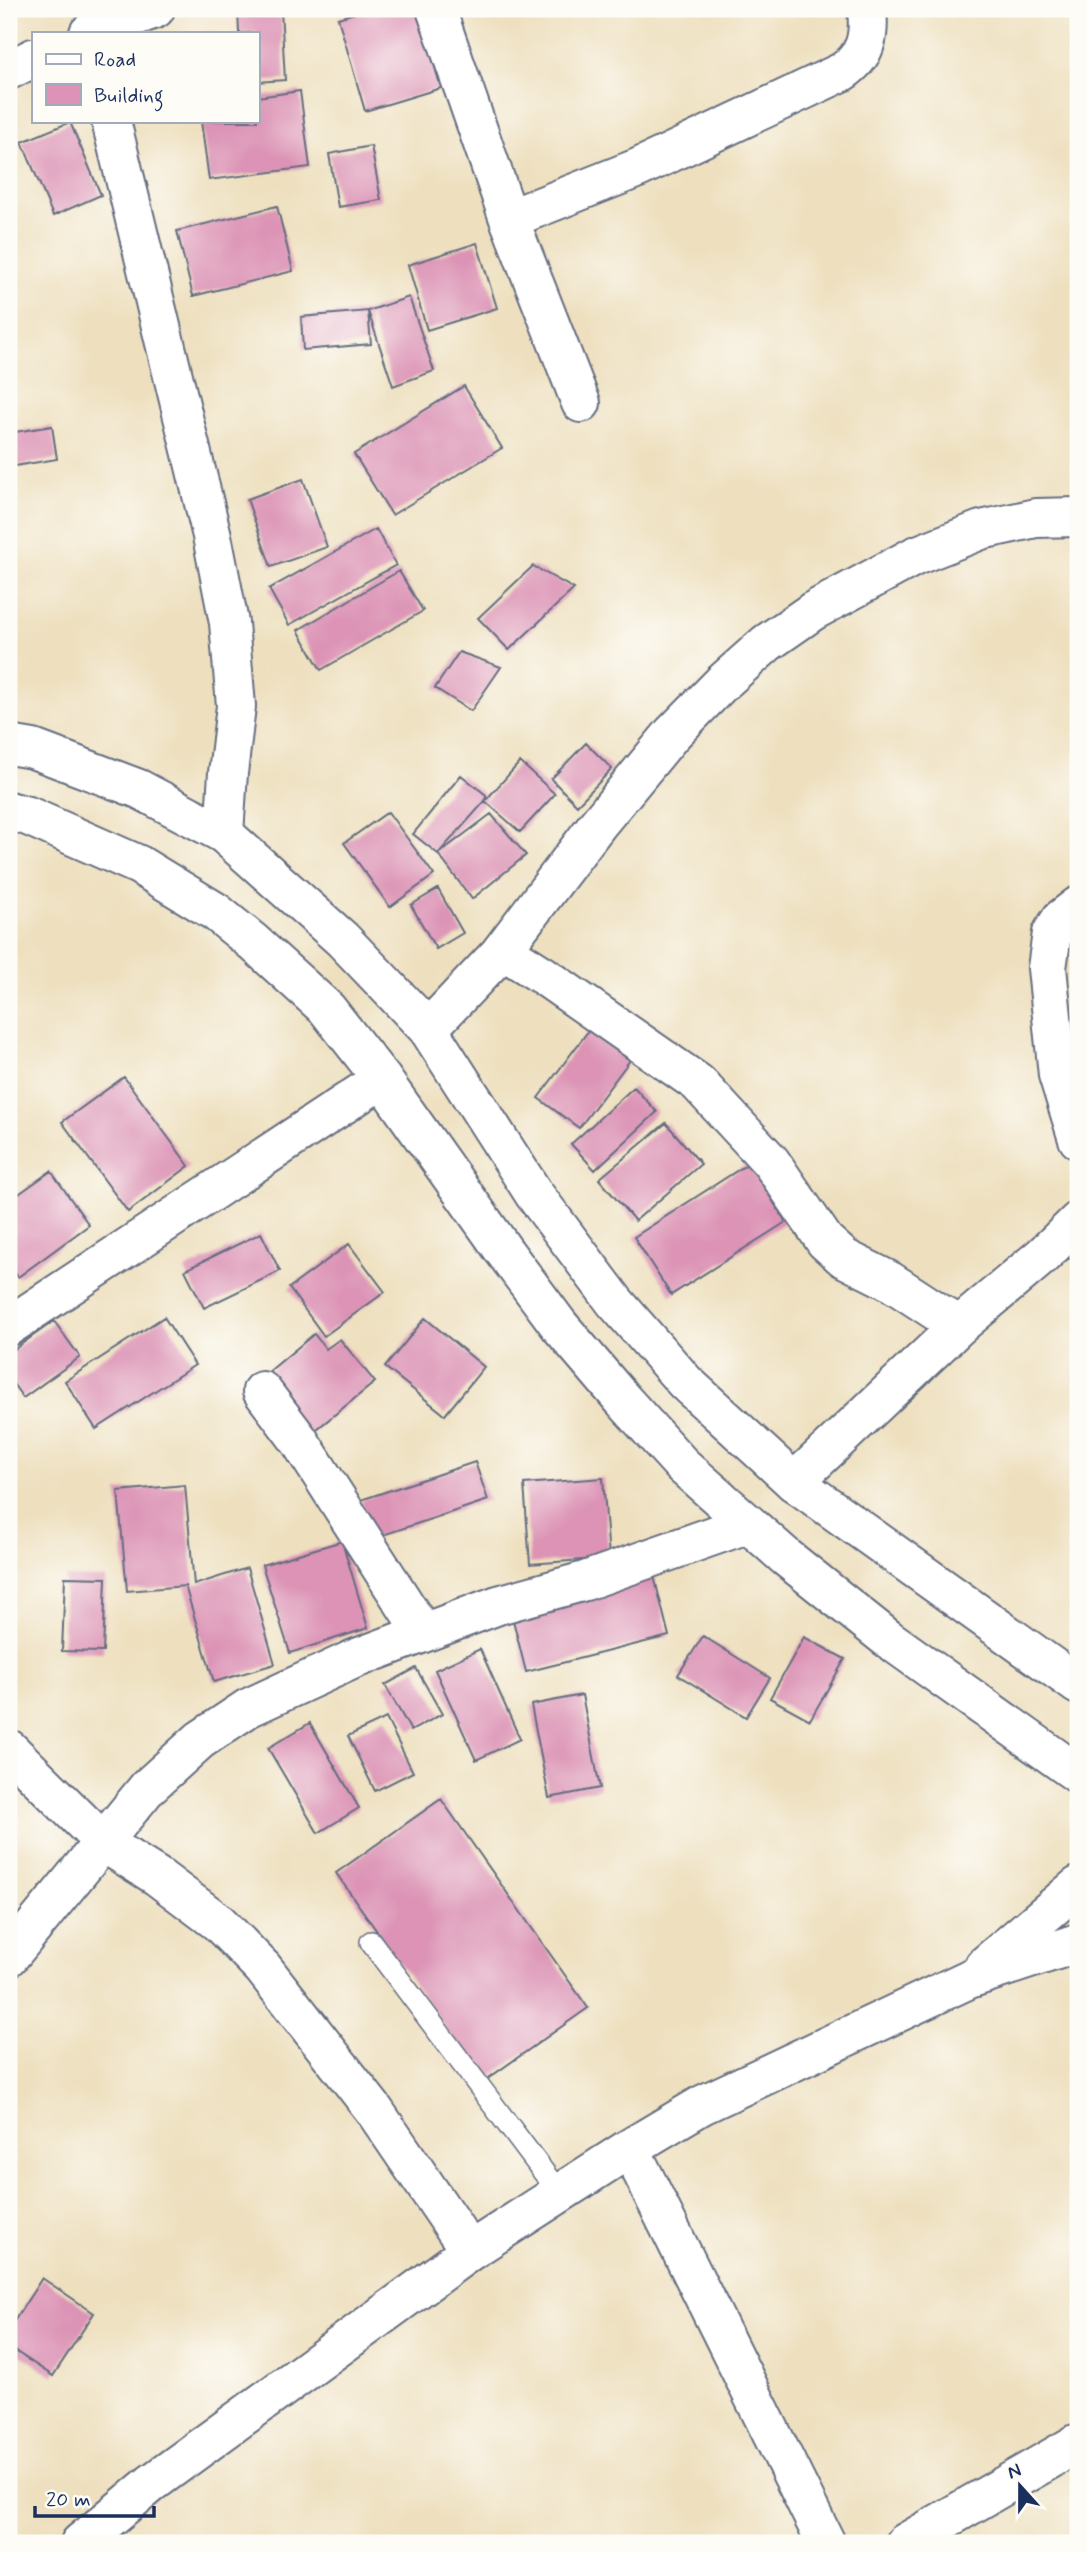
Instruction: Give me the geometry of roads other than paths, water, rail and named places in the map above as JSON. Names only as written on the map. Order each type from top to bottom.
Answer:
[{"type":"street","points":[[92,32],[155,9]]},
{"type":"street","points":[[436,9],[509,219],[581,403]]},
{"type":"street","points":[[509,219],[638,168],[842,72],[854,64],[867,43],[867,9]]},
{"type":"street","points":[[9,69],[32,58]]},
{"type":"street","points":[[111,122],[212,537],[229,623],[236,706],[224,834]]},
{"type":"street","points":[[428,1029],[503,950],[597,825],[672,733],[767,643],[813,611],[915,556],[981,530],[1036,518],[1078,517]]},
{"type":"street","points":[[9,744],[44,753],[139,789],[224,834],[342,939],[428,1029],[534,1194],[615,1302],[684,1382],[794,1482],[1078,1685]]},
{"type":"street","points":[[9,811],[28,816],[139,865],[216,912],[253,942],[327,1009],[382,1079],[503,1251],[559,1325],[682,1465],[747,1524],[887,1638],[1078,1774]]},
{"type":"street","points":[[1078,906],[1060,919],[1052,933],[1047,968],[1058,1075],[1078,1139]]},
{"type":"street","points":[[503,950],[698,1083],[771,1162],[825,1241],[844,1258],[890,1281],[959,1326]]},
{"type":"street","points":[[13,1314],[382,1079]]},
{"type":"street","points":[[794,1482],[959,1326],[1042,1256],[1078,1221]]},
{"type":"street","points":[[262,1391],[299,1440],[423,1633]]},
{"type":"street","points":[[9,1958],[148,1787],[171,1763],[200,1740],[248,1708],[354,1659],[498,1605],[645,1562],[747,1524]]},
{"type":"street","points":[[9,1749],[104,1843],[158,1877],[219,1923],[263,1968],[374,2110],[470,2251]]},
{"type":"street","points":[[969,1979],[1078,1886]]},
{"type":"street","points":[[80,2543],[152,2483],[470,2251],[630,2148],[702,2105],[969,1979],[1078,1943]]},
{"type":"street","points":[[630,2148],[826,2543]]},
{"type":"street","points":[[905,2543],[1078,2444]]},
{"type":"lane","points":[[371,1942],[560,2194]]}]
